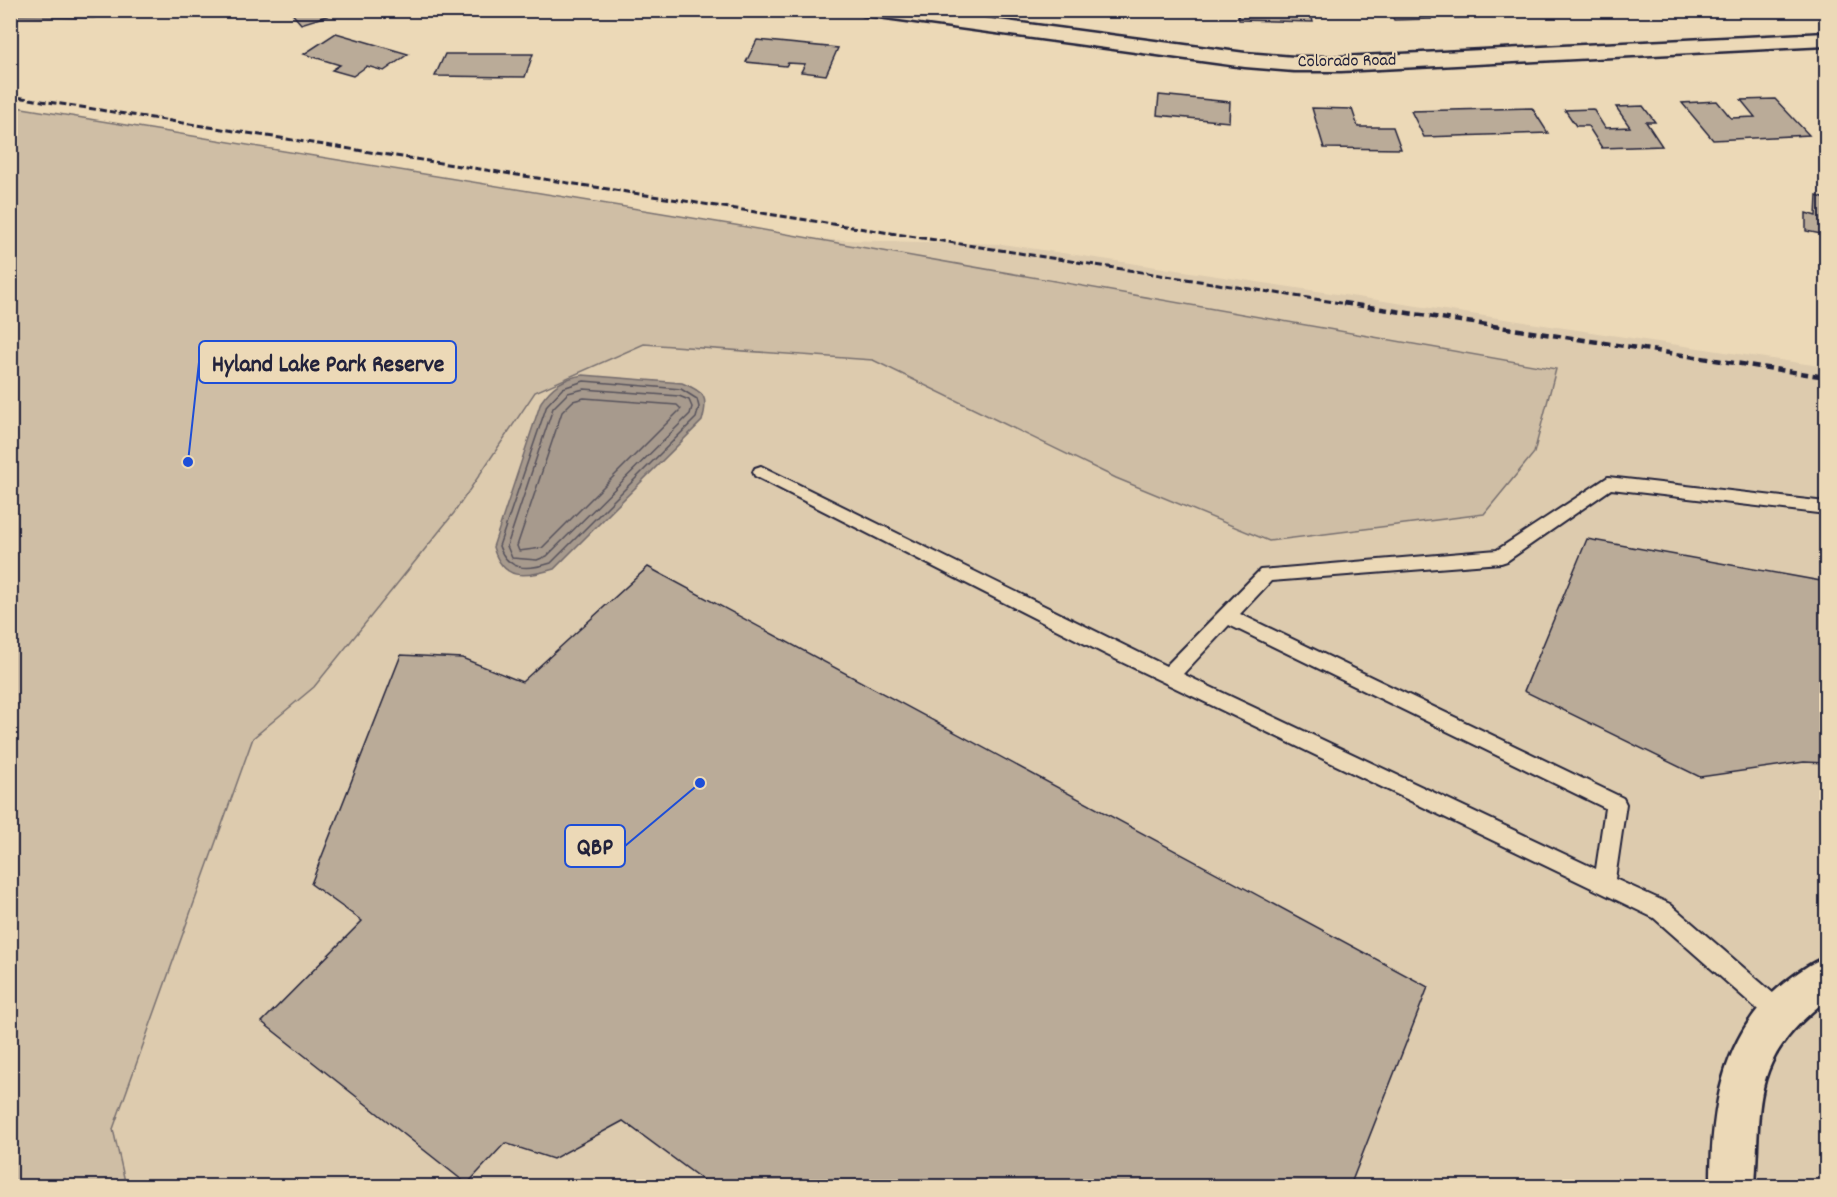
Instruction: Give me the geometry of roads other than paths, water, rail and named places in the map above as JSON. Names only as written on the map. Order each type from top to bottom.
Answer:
[{"type":"street","name":"Colorado Road","points":[[871,10],[993,19],[1245,60],[1294,64],[1341,64],[1827,40]]},
{"type":"street","points":[[1733,1186],[1735,1132],[1742,1079],[1761,1038],[1794,1000],[1827,976]]},
{"type":"lane","points":[[761,472],[1169,676],[1662,911],[1781,1015]]},
{"type":"lane","points":[[1169,676],[1266,575],[1501,556],[1608,483],[1827,508]]},
{"type":"lane","points":[[1227,616],[1616,804],[1604,884]]},
{"type":"water","points":[[11,10],[124,11],[93,18],[11,16]]},
{"type":"water","points":[[583,375],[682,383],[696,389],[703,396],[705,406],[702,421],[554,569],[533,574],[516,574],[503,566],[493,547],[541,402],[559,384]]},
{"type":"railway","points":[[10,96],[1353,305]]},
{"type":"railway","points":[[1343,303],[1826,377]]},
{"type":"place","name":"Hyland Lake Park Reserve","points":[[188,462]]},
{"type":"place","name":"QBP","points":[[700,783]]}]
